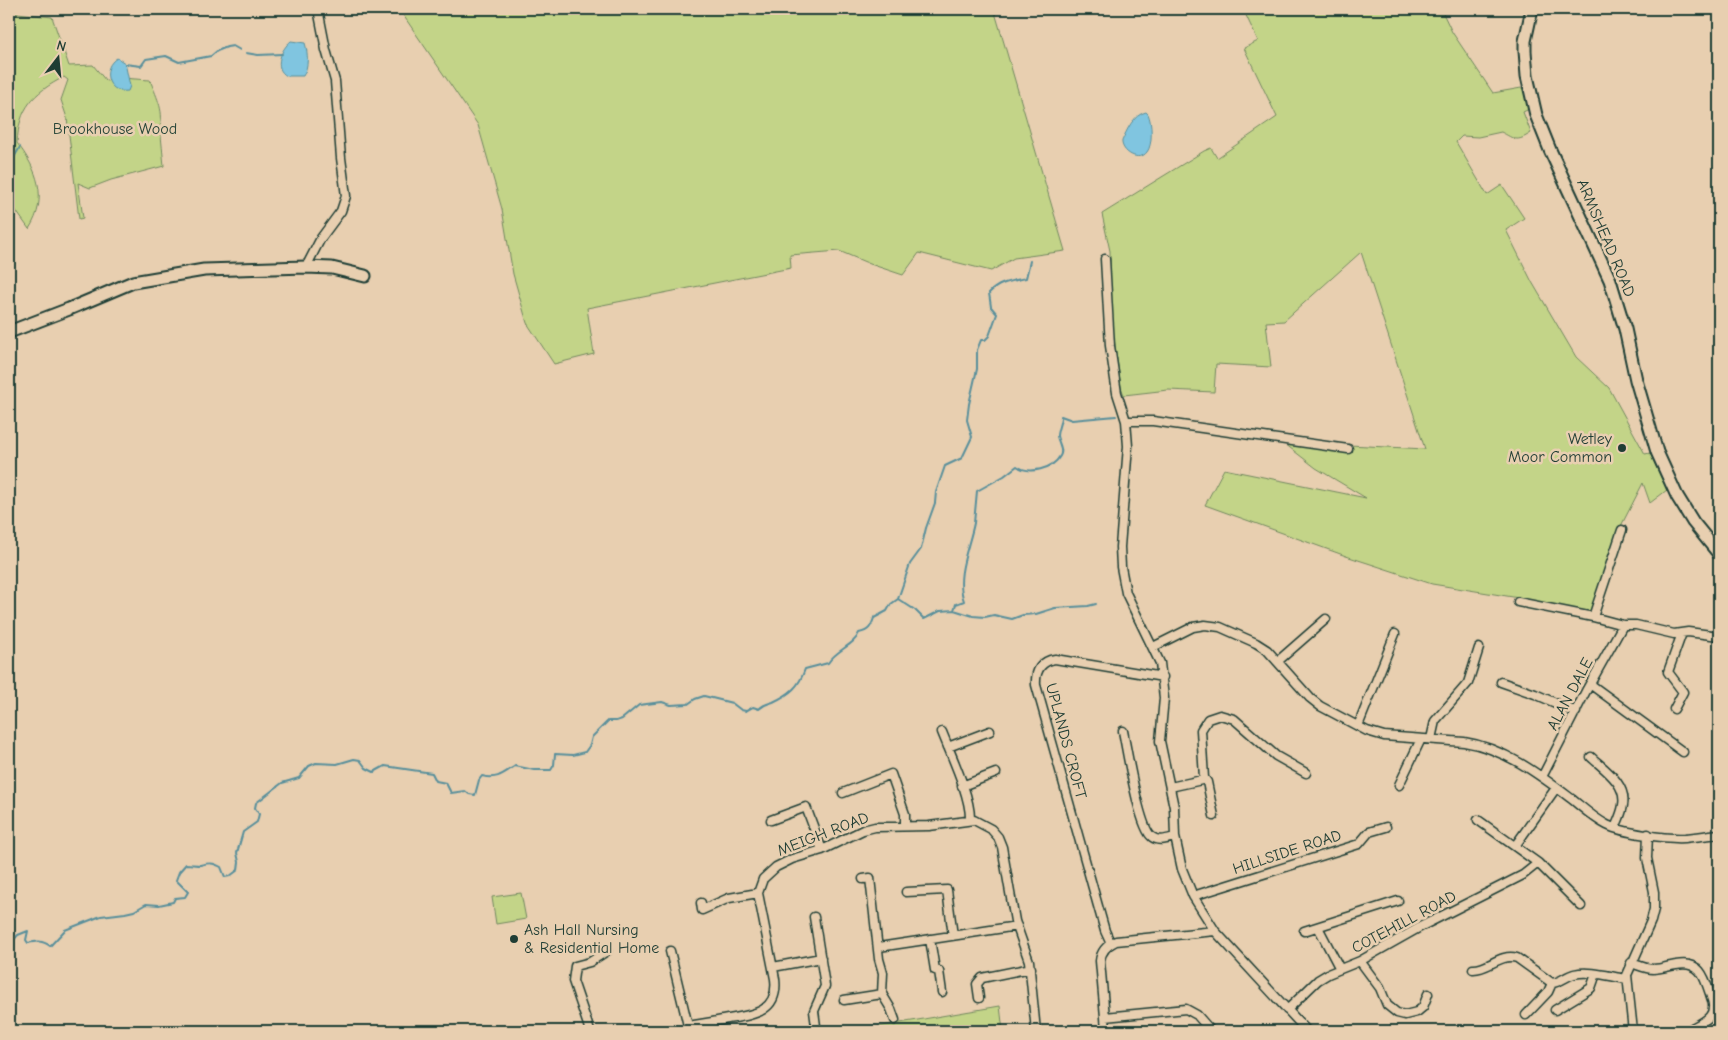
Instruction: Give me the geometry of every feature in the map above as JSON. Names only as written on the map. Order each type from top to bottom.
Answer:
[{"type":"street","points":[[306,266],[321,238],[341,211],[346,196],[335,81],[326,50],[318,9]]},
{"type":"street","name":"ARMSHEAD ROAD","points":[[1532,9],[1525,51],[1527,76],[1536,115],[1550,150],[1610,280],[1625,329],[1636,380],[1660,458],[1677,496],[1693,522],[1719,554]]},
{"type":"street","points":[[1105,259],[1110,346],[1117,393],[1126,421],[1128,446],[1120,567],[1126,592],[1160,663],[1163,677],[1164,698],[1160,741],[1174,807],[1175,837],[1182,869],[1192,896],[1215,931],[1306,1031]]},
{"type":"street","points":[[9,332],[133,282],[204,270],[306,266],[332,268],[365,276]]},
{"type":"street","points":[[1126,421],[1153,421],[1348,449]]},
{"type":"street","points":[[1593,617],[1623,541],[1622,530]]},
{"type":"street","points":[[1518,602],[1674,634],[1688,632],[1719,636]]},
{"type":"street","points":[[1278,661],[1326,619]]},
{"type":"street","name":"ALAN DALE","points":[[1542,777],[1623,625]]},
{"type":"street","points":[[1153,648],[1187,629],[1199,626],[1227,629],[1267,650],[1310,698],[1320,706],[1367,731],[1384,736],[1477,744],[1522,764],[1600,821],[1615,828],[1684,838],[1719,834]]},
{"type":"street","points":[[1674,709],[1683,692],[1668,672],[1682,633]]},
{"type":"street","points":[[1358,726],[1395,634]]},
{"type":"street","points":[[1431,739],[1435,721],[1468,683],[1475,652]]},
{"type":"street","name":"UPLANDS CROFT","points":[[1111,944],[1105,931],[1063,785],[1036,685],[1036,674],[1039,667],[1045,662],[1055,659],[1163,677]]},
{"type":"street","points":[[1506,681],[1576,712]]},
{"type":"street","points":[[1590,684],[1683,752]]},
{"type":"street","points":[[1214,816],[1204,778],[1201,730],[1208,719],[1220,714],[1234,719],[1276,756],[1306,773]]},
{"type":"street","points":[[948,747],[990,731]]},
{"type":"street","points":[[1122,731],[1138,804],[1146,830],[1158,840],[1175,837]]},
{"type":"street","points":[[942,732],[962,786],[970,813],[970,820],[978,821],[986,826],[1000,842],[1017,926],[1031,968],[1036,1031]]},
{"type":"street","points":[[1399,785],[1421,739]]},
{"type":"street","points":[[1591,756],[1615,780],[1622,792],[1623,807],[1615,828]]},
{"type":"street","points":[[962,786],[996,773]]},
{"type":"street","points":[[843,793],[891,774],[905,814],[905,826]]},
{"type":"street","points":[[1170,787],[1204,778]]},
{"type":"street","points":[[1515,846],[1556,788]]},
{"type":"street","points":[[771,820],[806,807],[822,850]]},
{"type":"street","name":"MEIGH ROAD","points":[[758,893],[763,879],[776,867],[822,850],[874,827],[929,826],[970,820]]},
{"type":"street","points":[[1478,820],[1538,863],[1581,906]]},
{"type":"street","name":"HILLSIDE ROAD","points":[[1192,896],[1359,844],[1369,832],[1386,827]]},
{"type":"street","points":[[1633,1029],[1627,979],[1631,963],[1651,922],[1654,909],[1654,892],[1647,858],[1648,834]]},
{"type":"street","name":"COTEHILL ROAD","points":[[1287,1010],[1318,980],[1328,974],[1360,961],[1429,922],[1523,876],[1538,863]]},
{"type":"street","points":[[864,879],[870,878],[879,959],[883,973],[882,994],[895,1020]]},
{"type":"street","points":[[906,892],[947,890],[954,936]]},
{"type":"street","points":[[670,951],[689,1029],[752,1016],[770,1004],[776,984],[758,893],[729,898],[702,910],[701,904]]},
{"type":"street","points":[[1304,931],[1398,901]]},
{"type":"street","points":[[814,917],[825,986],[814,1011],[816,1026]]},
{"type":"street","points":[[879,946],[1017,926]]},
{"type":"street","points":[[1318,927],[1340,969]]},
{"type":"street","points":[[1106,1031],[1100,961],[1103,951],[1111,944],[1120,940],[1215,931]]},
{"type":"street","points":[[930,939],[935,970],[939,971],[942,992]]},
{"type":"street","points":[[590,1031],[573,981],[575,966],[590,962],[607,950]]},
{"type":"street","points":[[1477,970],[1505,958],[1513,957],[1552,983]]},
{"type":"street","points":[[773,967],[821,958]]},
{"type":"street","points":[[1360,961],[1380,988],[1387,1005],[1394,1012],[1405,1015],[1413,1013],[1428,1000]]},
{"type":"street","points":[[1631,963],[1651,969],[1687,964],[1694,966],[1700,971],[1712,1002],[1713,1010],[1708,1019],[1692,1028]]},
{"type":"street","points":[[979,998],[977,984],[982,978],[1031,968]]},
{"type":"street","points":[[1526,1015],[1548,992],[1552,983],[1577,973],[1627,979]]},
{"type":"street","points":[[1555,1010],[1591,988],[1596,974]]},
{"type":"street","points":[[844,1000],[882,994]]},
{"type":"street","points":[[1525,1003],[1532,1009]]},
{"type":"street","points":[[1105,1017],[1182,1008],[1194,1012],[1211,1031]]},
{"type":"green space","points":[[399,9],[994,9],[1065,251],[1014,258],[991,271],[919,253],[903,275],[839,251],[790,255],[791,268],[587,308],[594,354],[554,364],[527,323],[513,274],[502,209],[478,125]]},
{"type":"green space","points":[[1243,9],[1441,9],[1452,32],[1493,93],[1527,87],[1529,109],[1523,112],[1531,133],[1519,139],[1501,132],[1478,137],[1462,136],[1456,142],[1487,195],[1502,185],[1524,218],[1506,230],[1532,282],[1576,357],[1609,388],[1645,454],[1650,453],[1667,490],[1650,503],[1643,483],[1621,526],[1619,526],[1591,612],[1432,584],[1346,556],[1205,505],[1224,469],[1366,498],[1316,468],[1285,444],[1348,453],[1349,445],[1425,449],[1361,252],[1284,321],[1266,322],[1271,367],[1216,364],[1214,392],[1168,390],[1124,395],[1121,387],[1114,338],[1110,251],[1102,214],[1204,151],[1211,148],[1217,158],[1277,117],[1244,48],[1258,41]]},
{"type":"green space","name":"Brookhouse Wood","points":[[9,12],[52,17],[69,66],[93,65],[106,81],[121,78],[150,80],[157,97],[161,114],[160,125],[164,166],[111,180],[90,188],[78,183],[83,218],[79,219],[67,118],[61,100],[68,80],[64,77],[44,89],[30,103],[21,120],[18,131],[17,143],[30,163],[38,184],[38,206],[29,229],[9,201]]},
{"type":"green space","points":[[521,893],[526,919],[496,924],[492,897]]},
{"type":"green space","points":[[1000,1006],[1003,1031],[853,1031]]},
{"type":"water","points":[[291,41],[305,43],[307,60],[303,76],[287,76],[280,68],[280,58],[284,48]]},
{"type":"water","points":[[117,58],[125,63],[130,86],[128,91],[121,91],[115,88],[108,79],[109,67]]},
{"type":"water","points":[[1146,112],[1150,122],[1151,133],[1149,149],[1144,155],[1131,155],[1124,149],[1122,141],[1128,128],[1137,116]]},
{"type":"waterway","points":[[125,64],[141,66],[146,59],[166,56],[179,62],[211,56],[217,51],[233,46],[240,50]]},
{"type":"waterway","points":[[246,53],[258,55],[282,54]]},
{"type":"waterway","points":[[9,166],[20,147]]},
{"type":"waterway","points":[[898,599],[910,564],[921,549],[945,466],[962,458],[972,437],[967,420],[977,369],[977,350],[981,340],[985,340],[989,336],[997,314],[991,307],[989,293],[1001,284],[1026,278],[1030,261]]},
{"type":"waterway","points":[[954,610],[956,604],[964,601],[961,582],[962,572],[974,523],[977,491],[1004,476],[1017,466],[1022,469],[1034,470],[1046,467],[1057,461],[1061,454],[1057,436],[1061,416],[1072,420],[1116,416]]},
{"type":"waterway","points":[[898,599],[915,610],[924,619],[940,611],[954,610],[973,616],[985,617],[994,615],[1012,619],[1055,608],[1096,604]]},
{"type":"waterway","points":[[9,942],[12,942],[18,935],[28,931],[26,940],[28,943],[39,941],[50,946],[65,930],[101,916],[134,911],[146,904],[159,905],[173,902],[175,898],[185,897],[188,892],[176,880],[179,872],[186,864],[215,864],[221,867],[225,877],[230,876],[238,870],[237,853],[243,832],[257,822],[259,814],[255,808],[256,803],[282,783],[299,778],[309,766],[316,763],[337,764],[354,759],[360,760],[366,768],[374,772],[385,766],[432,773],[436,781],[446,783],[451,793],[465,791],[475,795],[482,776],[496,777],[515,766],[534,770],[551,770],[554,765],[555,754],[573,755],[585,752],[590,745],[592,737],[608,721],[622,719],[639,705],[662,702],[671,705],[688,704],[704,696],[732,703],[741,710],[746,711],[753,707],[759,709],[793,689],[800,681],[805,669],[828,663],[853,641],[859,633],[869,628],[874,618],[887,611],[891,604],[898,599]]},
{"type":"place","name":"Wetley Moor Common","points":[[1622,448]]},
{"type":"place","name":"Ash Hall Nursing & Residential Home","points":[[514,939]]}]
